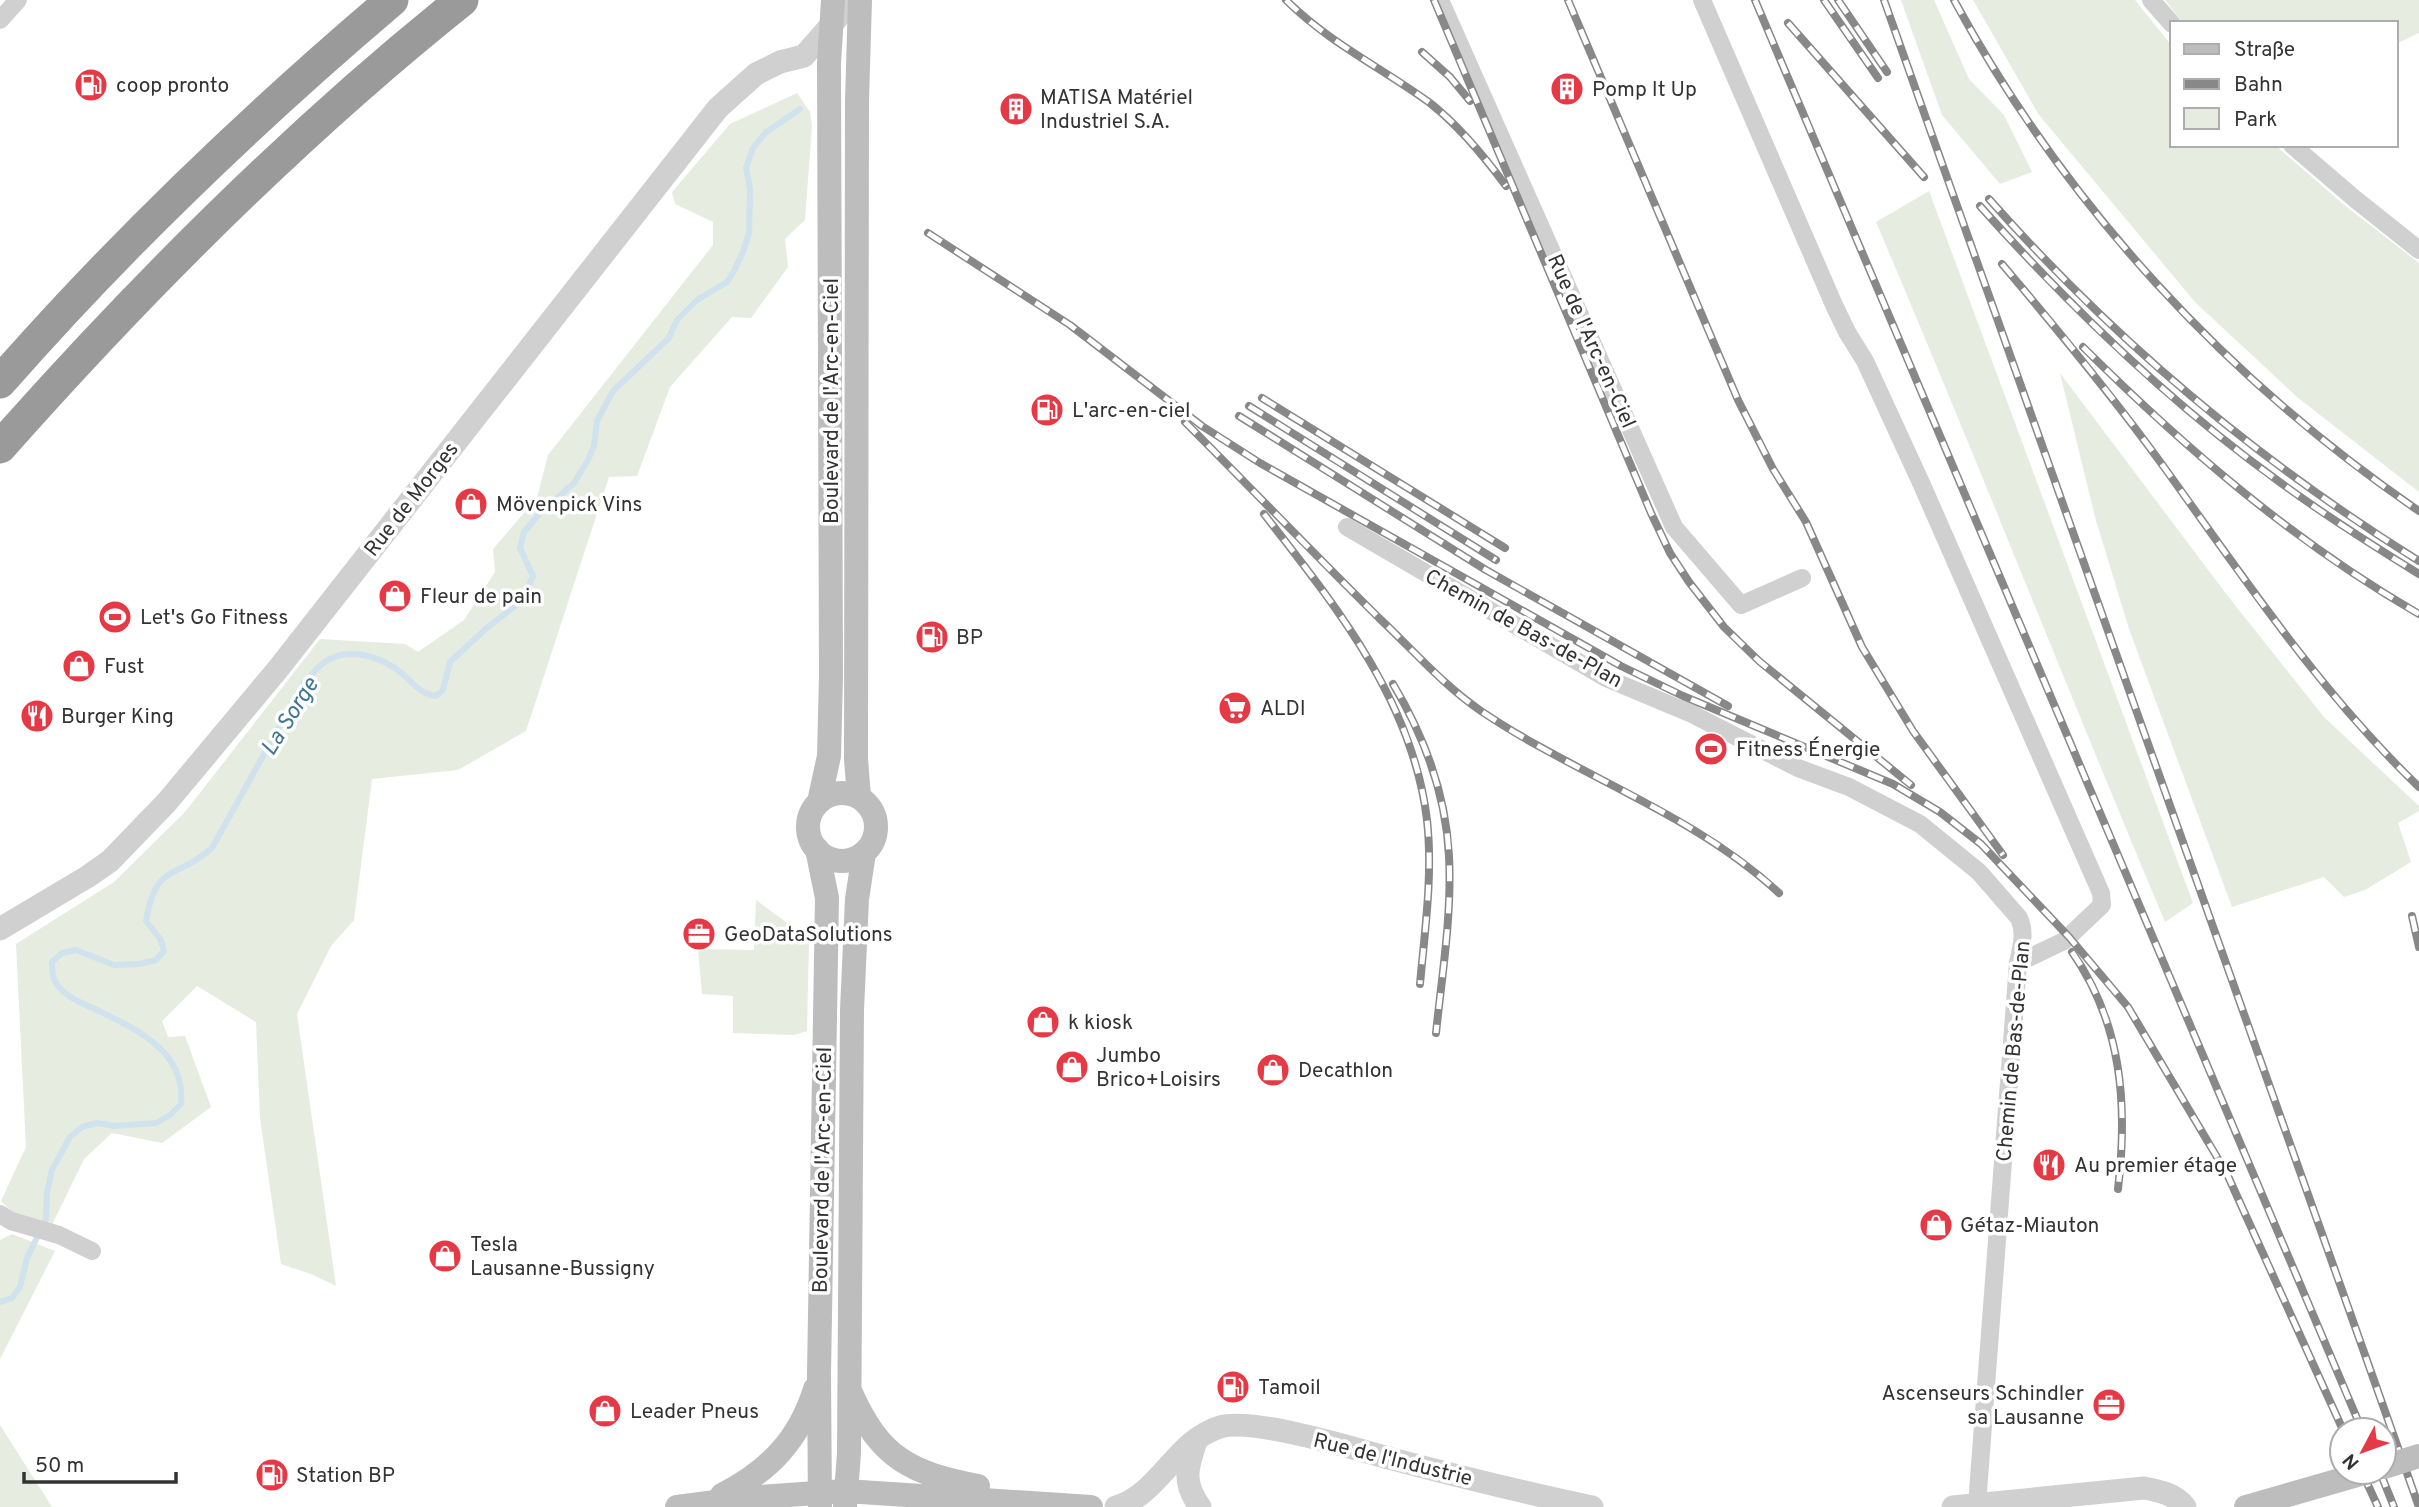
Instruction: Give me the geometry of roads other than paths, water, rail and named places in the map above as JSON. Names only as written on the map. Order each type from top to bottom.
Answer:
[{"type":"highway","points":[[0,382],[81,294],[213,160],[392,0]]},
{"type":"highway","points":[[0,447],[113,323],[243,193],[380,68],[462,0]]},
{"type":"main road","name":"Boulevard de l'Arc-en-Ciel","points":[[859,797],[856,759],[857,101],[860,0]]},
{"type":"main road","name":"Boulevard de l'Arc-en-Ciel","points":[[819,802],[829,756],[831,676],[829,63],[833,10]]},
{"type":"main road","points":[[838,793],[859,797],[870,806],[876,822],[874,840],[864,853],[852,860],[839,861],[827,857],[817,849],[811,839],[808,825],[811,812],[819,802],[838,793]]},
{"type":"main road","name":"Boulevard de l'Arc-en-Ciel","points":[[817,849],[827,898],[819,1374],[820,1500]]},
{"type":"main road","name":"Boulevard de l'Arc-en-Ciel","points":[[845,1499],[849,1452],[852,1010],[856,898],[864,853]]},
{"type":"main road","points":[[709,1502],[758,1474],[772,1462],[801,1422],[819,1374]]},
{"type":"main road","points":[[849,1390],[874,1435],[894,1455],[915,1469],[953,1482],[1091,1507]]},
{"type":"main road","points":[[2398,1463],[2419,1456]]},
{"type":"main road","points":[[2246,1507],[2328,1483]]},
{"type":"main road","points":[[677,1507],[709,1502],[845,1499],[1082,1506]]},
{"type":"street","points":[[0,20],[18,0]]},
{"type":"street","points":[[853,0],[833,10],[804,56],[829,63],[857,101]]},
{"type":"street","name":"Rue de l'Arc-en-Ciel","points":[[1440,0],[1674,527],[1741,605],[1802,578]]},
{"type":"street","points":[[1702,0],[1834,305],[1865,360],[1922,485],[2101,894],[2102,905],[2064,941],[2018,963]]},
{"type":"street","points":[[2151,0],[2170,22]]},
{"type":"street","name":"Rue de Morges","points":[[0,929],[110,861],[167,803],[278,669],[718,108],[756,75],[780,62],[804,56]]},
{"type":"street","points":[[2294,147],[2419,250]]},
{"type":"street","name":"Chemin de Bas-de-Plan","points":[[1347,527],[1606,678],[1692,714],[1798,768],[1849,788],[1920,824],[1979,872],[2019,918],[2023,928],[2018,963],[1977,1505]]},
{"type":"street","points":[[5,1217],[59,1235],[92,1251]]},
{"type":"street","name":"Rue de l'Industrie","points":[[1116,1507],[1144,1492],[1170,1463],[1196,1441],[1217,1428],[1241,1424],[1309,1437],[1592,1507]]},
{"type":"street","points":[[1196,1441],[1189,1464],[1187,1485],[1200,1507]]},
{"type":"street","points":[[1953,1507],[2144,1488],[2165,1492],[2185,1507]]},
{"type":"waterway","name":"La Sorge","points":[[0,1302],[12,1298],[20,1287],[27,1258],[46,1219],[47,1192],[52,1170],[70,1137],[82,1127],[97,1123],[115,1126],[156,1123],[170,1115],[181,1104],[176,1070],[167,1056],[128,1026],[67,994],[54,979],[52,962],[62,953],[76,950],[114,965],[156,960],[164,951],[161,940],[146,921],[156,889],[170,874],[200,858],[212,848],[303,684],[322,664],[342,655],[365,655],[386,663],[426,694],[436,696],[443,690],[450,662],[525,595],[533,576],[520,548],[524,532],[540,513],[574,483],[594,446],[597,421],[613,391],[669,338],[677,320],[697,300],[727,282],[734,271],[749,233],[750,189],[746,168],[753,148],[765,133],[800,109]]},
{"type":"railway","points":[[1286,0],[1319,29],[1441,112],[1471,142],[1506,186]]},
{"type":"railway","points":[[1434,0],[1670,553],[1724,627],[1759,661],[1911,785]]},
{"type":"railway","points":[[1568,0],[1738,400],[1773,469],[1806,522],[1862,647],[1913,731],[2003,855]]},
{"type":"railway","points":[[1755,0],[2356,1416]]},
{"type":"railway","points":[[1824,0],[1878,78]]},
{"type":"railway","points":[[1838,0],[1887,72]]},
{"type":"railway","points":[[1884,0],[2419,1507]]},
{"type":"railway","points":[[1954,0],[1998,76],[2047,148],[2099,217],[2156,283],[2217,346],[2281,404],[2348,460],[2419,511]]},
{"type":"railway","points":[[1788,23],[1924,177]]},
{"type":"railway","points":[[1422,52],[1450,77],[1470,101]]},
{"type":"railway","points":[[1989,199],[2087,301],[2191,396],[2302,482],[2419,561]]},
{"type":"railway","points":[[1980,206],[2050,281],[2123,353],[2200,420],[2298,495],[2419,574]]},
{"type":"railway","points":[[928,233],[1070,325],[1202,426],[1260,463],[1621,666],[1683,696],[1893,784],[1940,812],[1981,844],[2069,937],[2128,1007],[2227,1174],[2337,1416]]},
{"type":"railway","points":[[2002,264],[2123,412],[2315,672],[2348,712],[2419,787]]},
{"type":"railway","points":[[2083,347],[2161,421],[2242,491],[2328,556],[2419,614]]},
{"type":"railway","points":[[1262,398],[1505,548]]},
{"type":"railway","points":[[1249,406],[1496,560]]},
{"type":"railway","points":[[1239,416],[1486,570],[1728,706]]},
{"type":"railway","points":[[1185,422],[1379,618],[1467,701],[1556,756],[1710,840],[1779,893]]},
{"type":"railway","points":[[1264,514],[1317,583],[1367,656],[1406,735],[1419,776],[1429,840],[1428,902],[1420,984]]},
{"type":"railway","points":[[1393,684],[1424,745],[1432,767],[1447,833],[1449,900],[1436,1033]]},
{"type":"railway","points":[[2412,916],[2419,947]]},
{"type":"railway","points":[[2072,952],[2102,1007],[2118,1066],[2122,1126],[2118,1189]]},
{"type":"railway","points":[[2368,1486],[2378,1507]]},
{"type":"railway","points":[[2386,1486],[2394,1507]]},
{"type":"place","name":"coop pronto","points":[[91,85]]},
{"type":"place","name":"Pomp It Up","points":[[1567,89]]},
{"type":"place","name":"MATISA Matériel Industriel S.A.","points":[[1016,109]]},
{"type":"place","name":"L'arc-en-ciel","points":[[1047,410]]},
{"type":"place","name":"Mövenpick Vins","points":[[471,504]]},
{"type":"place","name":"Fleur de pain","points":[[395,596]]},
{"type":"place","name":"Let's Go Fitness","points":[[115,617]]},
{"type":"place","name":"BP","points":[[932,637]]},
{"type":"place","name":"Fust","points":[[79,666]]},
{"type":"place","name":"ALDI","points":[[1235,708]]},
{"type":"place","name":"Burger King","points":[[37,716]]},
{"type":"place","name":"Fitness Énergie","points":[[1711,749]]},
{"type":"place","name":"GeoDataSolutions","points":[[699,934]]},
{"type":"place","name":"k kiosk","points":[[1043,1022]]},
{"type":"place","name":"Jumbo Brico+Loisirs","points":[[1072,1067]]},
{"type":"place","name":"Decathlon","points":[[1273,1070]]},
{"type":"place","name":"Au premier étage","points":[[2049,1165]]},
{"type":"place","name":"Gétaz-Miauton","points":[[1936,1225]]},
{"type":"place","name":"Tesla Lausanne-Bussigny","points":[[445,1256]]},
{"type":"place","name":"Tamoil","points":[[1233,1387]]},
{"type":"place","name":"Ascenseurs Schindler sa Lausanne","points":[[2109,1405]]},
{"type":"place","name":"Leader Pneus","points":[[605,1411]]},
{"type":"place","name":"Station BP","points":[[272,1475]]}]
